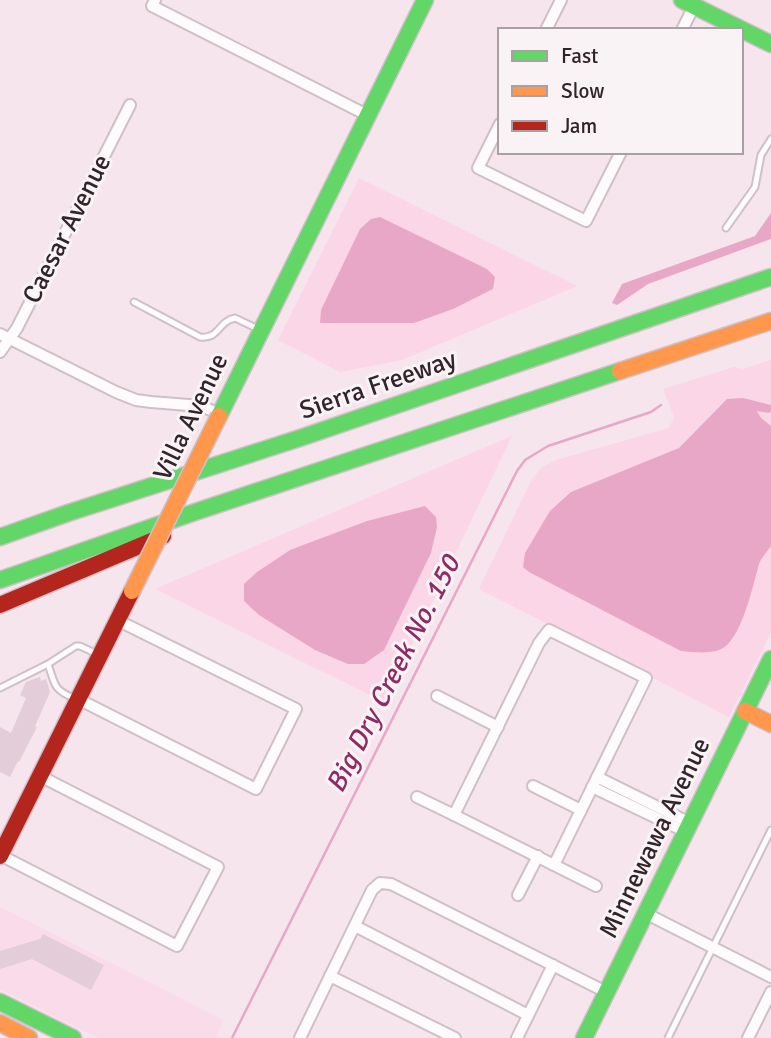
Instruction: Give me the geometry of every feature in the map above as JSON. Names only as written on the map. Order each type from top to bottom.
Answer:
[{"type":"main road","name":"Villa Avenue","points":[[0,856],[367,115],[418,2]]},
{"type":"main road","points":[[688,3],[739,28]]},
{"type":"main road","points":[[743,30],[771,44]]},
{"type":"main road","name":"Sierra Freeway","points":[[0,537],[771,277]]},
{"type":"main road","points":[[0,580],[198,511],[771,321]]},
{"type":"main road","points":[[0,605],[301,477]]},
{"type":"main road","points":[[0,527],[68,513]]},
{"type":"main road","name":"Minnewawa Avenue","points":[[584,1038],[771,659]]},
{"type":"main road","points":[[745,711],[771,724]]},
{"type":"main road","points":[[0,1002],[73,1038]]},
{"type":"main road","points":[[0,1023],[30,1038]]},
{"type":"street","points":[[547,28],[561,0]]},
{"type":"street","points":[[154,3],[367,115]]},
{"type":"street","points":[[682,28],[688,3]]},
{"type":"street","name":"Caesar Avenue","points":[[0,352],[4,337],[17,328],[130,105]]},
{"type":"street","points":[[498,128],[478,167],[586,221],[620,154]]},
{"type":"street","points":[[4,337],[136,400],[201,406],[219,415]]},
{"type":"street","points":[[78,699],[256,789],[296,709],[117,620]]},
{"type":"street","points":[[454,815],[549,630],[646,678],[554,865]]},
{"type":"street","points":[[437,696],[498,727]]},
{"type":"street","points":[[0,856],[177,946],[218,867],[40,776]]},
{"type":"street","points":[[595,782],[687,828]]},
{"type":"street","points":[[533,786],[581,810]]},
{"type":"street","points":[[417,797],[596,886]]},
{"type":"street","points":[[518,895],[538,856]]},
{"type":"street","points":[[300,1038],[372,890],[380,883],[391,884],[606,992]]},
{"type":"street","points":[[645,913],[771,977]]},
{"type":"street","points":[[355,926],[528,1015]]},
{"type":"street","points":[[517,1038],[553,965]]},
{"type":"street","points":[[330,976],[455,1038]]},
{"type":"street","points":[[748,1038],[771,992]]},
{"type":"lane","points":[[726,228],[755,187],[761,155],[771,139]]},
{"type":"lane","points":[[134,302],[200,337],[215,335],[224,322],[235,318],[261,330]]},
{"type":"lane","points":[[0,688],[48,664],[76,646],[100,655]]},
{"type":"lane","points":[[48,664],[57,690],[78,699]]},
{"type":"lane","points":[[668,1038],[771,830]]},
{"type":"shaded area","points":[[359,178],[577,286],[402,360],[340,372],[278,340]]},
{"type":"shaded area","points":[[771,213],[771,239],[648,284],[617,305],[612,303],[622,284],[755,236]]},
{"type":"shaded area","points":[[380,217],[487,269],[495,277],[493,289],[453,309],[414,323],[320,323],[321,310],[360,229],[371,219]]},
{"type":"shaded area","points":[[771,360],[771,632],[729,717],[479,589],[531,481],[541,468],[556,460],[669,428],[674,417],[663,389],[734,367],[743,369]]},
{"type":"shaded area","points":[[743,398],[771,405],[769,413],[757,411],[771,426],[771,546],[759,564],[740,625],[727,645],[710,652],[681,651],[523,567],[525,553],[550,511],[571,492],[679,448],[727,399]]},
{"type":"shaded area","points":[[512,436],[384,702],[155,589]]},
{"type":"shaded area","points":[[425,506],[436,517],[437,527],[431,553],[384,650],[364,664],[348,664],[315,650],[259,615],[244,601],[244,584],[290,550],[367,521]]},
{"type":"shaded area","points":[[0,907],[224,1020],[215,1038],[98,1038],[0,989]]},
{"type":"building","points":[[40,677],[41,681],[46,679],[50,692],[35,726],[37,727],[10,777],[0,772],[0,727],[11,733],[26,698],[20,695],[26,682]]},
{"type":"building","points":[[43,934],[104,965],[91,990],[32,959],[0,969],[0,951],[40,939]]},
{"type":"waterway","name":"Big Dry Creek No. 150","points":[[232,1038],[517,471],[525,460],[548,446],[651,412],[661,405]]},
{"type":"traffic: fast","points":[[219,416],[425,0]]},
{"type":"traffic: fast","points":[[682,0],[739,28]]},
{"type":"traffic: fast","points":[[743,30],[771,44]]},
{"type":"traffic: fast","points":[[0,537],[771,277]]},
{"type":"traffic: fast","points":[[0,580],[198,511],[620,371]]},
{"type":"traffic: fast","points":[[584,1038],[771,659]]},
{"type":"traffic: fast","points":[[0,1002],[73,1038]]},
{"type":"traffic: slow","points":[[620,371],[771,321]]},
{"type":"traffic: slow","points":[[132,591],[219,416]]},
{"type":"traffic: slow","points":[[745,711],[771,724]]},
{"type":"traffic: slow","points":[[0,1023],[29,1038]]},
{"type":"traffic: jam","points":[[0,605],[163,536]]},
{"type":"traffic: jam","points":[[0,856],[132,591]]}]
